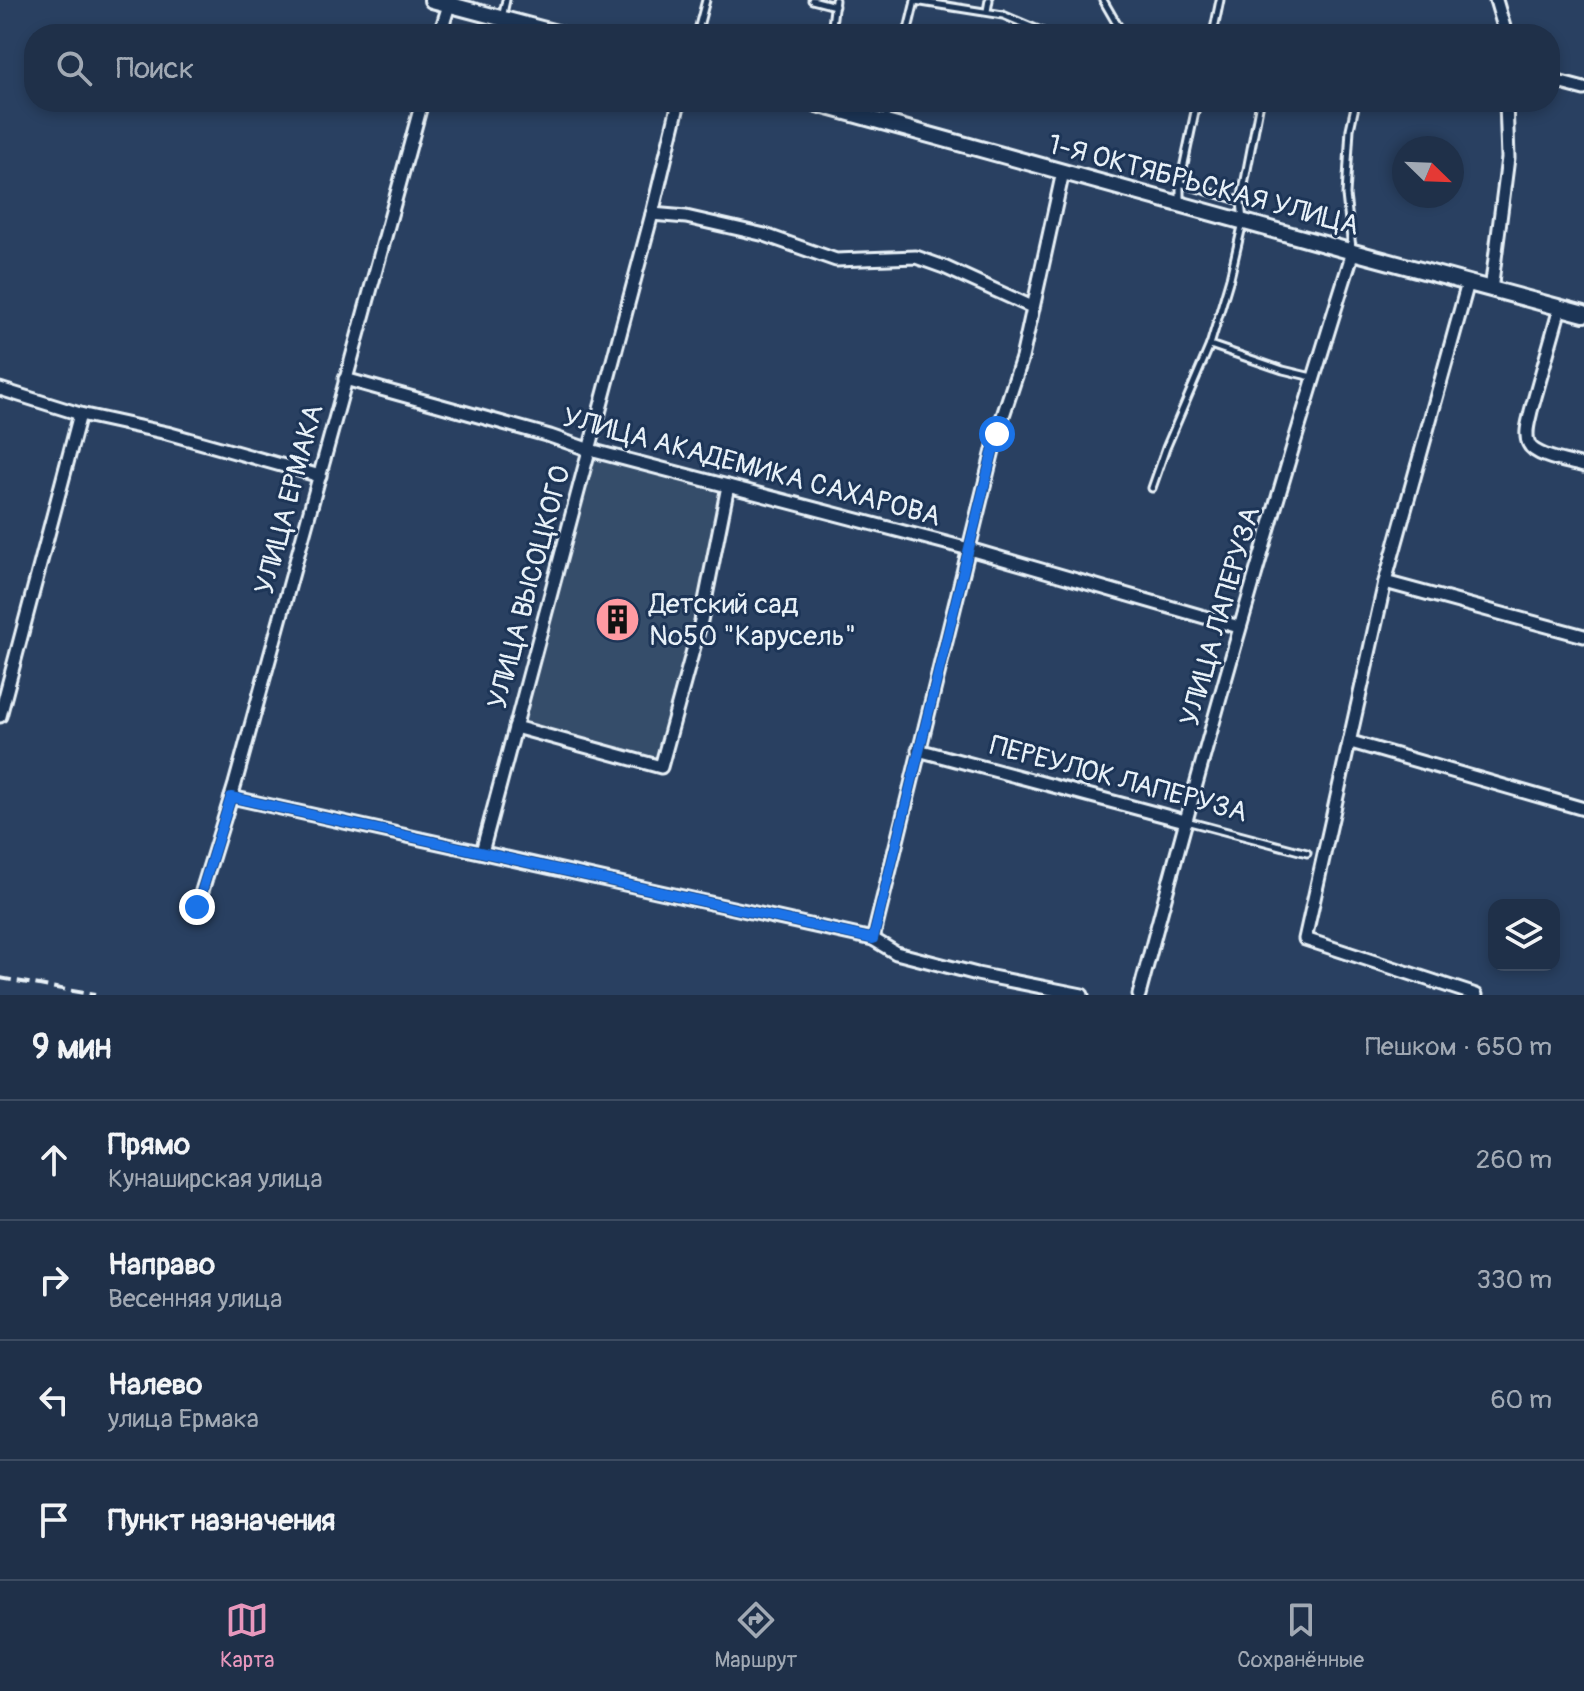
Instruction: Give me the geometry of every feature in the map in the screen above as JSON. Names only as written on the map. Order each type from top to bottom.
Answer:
[{"type":"street","points":[[432,0],[521,24]]},
{"type":"street","points":[[1496,0],[1503,24]]},
{"type":"street","points":[[443,24],[449,5]]},
{"type":"street","points":[[1560,83],[1584,89]]},
{"type":"street","name":"УЛИЦА ЕРМАКА","points":[[197,907],[231,797],[419,112]]},
{"type":"street","name":"УЛИЦА ВЫСОЦКОГО","points":[[482,852],[677,112]]},
{"type":"street","name":"1-Я ОКТЯБРЬСКАЯ УЛИЦА","points":[[846,112],[1584,314]]},
{"type":"street","points":[[1491,290],[1508,158],[1506,112]]},
{"type":"street","points":[[873,939],[997,434],[1022,358],[1063,172]]},
{"type":"street","points":[[652,214],[686,217],[765,235],[836,260],[916,257],[1032,307]]},
{"type":"street","name":"УЛИЦА ЛАПЕРУЗА","points":[[1139,995],[1239,627],[1353,252]]},
{"type":"street","points":[[1468,283],[1385,582],[1305,939],[1476,995]]},
{"type":"street","points":[[1560,308],[1527,427],[1528,440],[1531,448],[1543,454],[1584,466]]},
{"type":"street","name":"УЛИЦА АКАДЕМИКА САХАРОВА","points":[[345,379],[590,450],[969,549],[1239,627]]},
{"type":"street","points":[[0,389],[80,414],[167,433],[320,476]]},
{"type":"street","points":[[0,716],[80,414]]},
{"type":"street","points":[[515,727],[661,767],[701,621],[728,486]]},
{"type":"street","points":[[1385,582],[1584,636]]},
{"type":"street","points":[[1351,742],[1584,809]]},
{"type":"street","name":"ПЕРЕУЛОК ЛАПЕРУЗА","points":[[918,750],[1185,821]]},
{"type":"street","points":[[231,797],[873,939],[896,953],[977,974],[1082,995]]},
{"type":"lane","points":[[502,19],[506,0]]},
{"type":"lane","points":[[700,24],[706,0]]},
{"type":"lane","points":[[812,0],[835,3],[832,24]]},
{"type":"lane","points":[[987,11],[989,0]]},
{"type":"lane","points":[[1103,0],[1117,24]]},
{"type":"lane","points":[[1215,24],[1220,0]]},
{"type":"lane","points":[[909,24],[915,1],[987,11],[1024,24]]},
{"type":"lane","points":[[885,123],[888,112]]},
{"type":"lane","points":[[1180,204],[1180,183],[1195,112]]},
{"type":"lane","points":[[1152,488],[1210,345],[1230,278],[1243,222],[1241,201],[1258,112]]},
{"type":"lane","points":[[1353,252],[1346,195],[1354,112]]},
{"type":"lane","points":[[1180,183],[1241,201]]},
{"type":"lane","points":[[1210,345],[1313,378]]},
{"type":"lane","name":"ПЕРЕУЛОК ЛАПЕРУЗА","points":[[1185,821],[1307,853]]},
{"type":"shaded area","points":[[593,454],[724,489],[658,761],[519,724]]},
{"type":"railway","points":[[0,978],[95,995]]},
{"type":"place","name":"Детский сад №50 \"Карусель\"","points":[[618,619]]},
{"type":"route","points":[[197,907],[231,797],[873,939],[997,434]]}]
